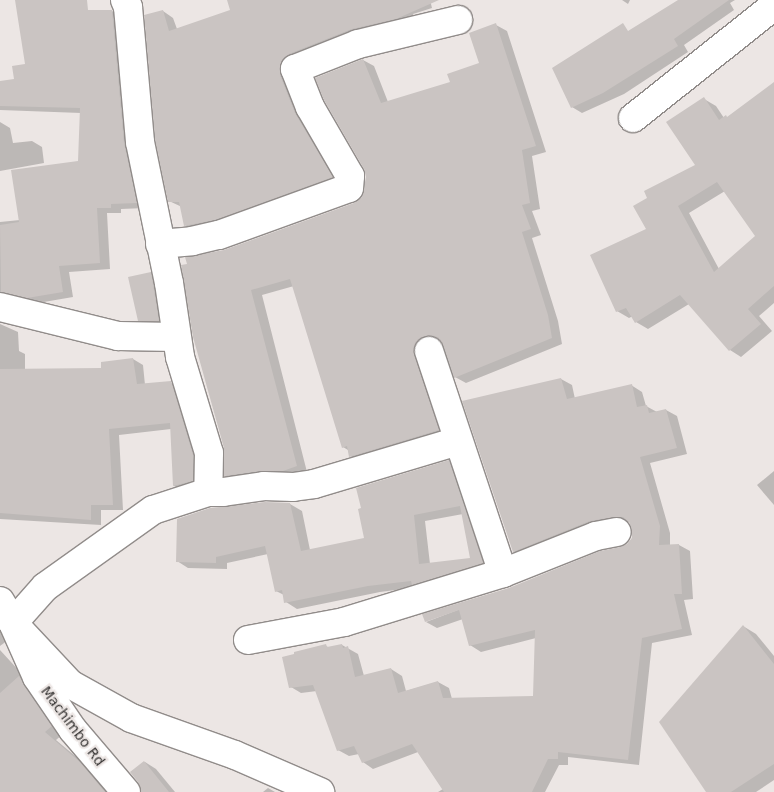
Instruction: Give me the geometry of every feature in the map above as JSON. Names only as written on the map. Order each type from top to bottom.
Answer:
[{"type":"street","points":[[126,0],[140,142],[176,337],[209,453],[208,492]]},
{"type":"street","points":[[633,118],[774,6]]},
{"type":"street","points":[[160,244],[192,241],[219,235],[349,188],[350,176],[310,108],[295,69],[358,44],[458,20]]},
{"type":"street","points":[[0,307],[118,336],[176,337]]},
{"type":"street","points":[[429,351],[503,573]]},
{"type":"street","points":[[320,792],[235,755],[130,718],[96,699],[70,684],[7,612],[153,510],[208,492],[223,492],[264,486],[293,488],[314,484],[458,441]]},
{"type":"street","points":[[248,640],[344,622],[503,573],[596,536],[617,532]]},
{"type":"street","name":"Machimbo Rd","points":[[7,612],[37,677],[73,730],[126,792]]},
{"type":"building","points":[[15,0],[87,0],[88,10],[112,10],[124,143],[137,203],[111,204],[111,208],[97,208],[100,263],[59,266],[63,292],[27,298],[1,292],[0,225],[19,222],[11,170],[78,161],[80,108],[0,106],[0,81],[14,79],[12,66],[25,64]]},
{"type":"building","points":[[227,0],[439,0],[396,19],[352,29],[289,54],[282,60],[280,75],[295,113],[333,177],[215,220],[184,226],[179,202],[168,202],[155,140],[144,15],[163,10],[169,31],[230,10]]},
{"type":"building","points":[[678,0],[729,0],[674,39],[678,46],[603,93],[571,108],[552,68],[623,23],[628,31]]},
{"type":"building","points":[[496,23],[536,146],[522,150],[530,203],[522,205],[531,229],[522,232],[548,315],[552,338],[454,378],[440,340],[433,336],[424,336],[418,340],[414,347],[414,355],[439,430],[349,457],[347,446],[342,448],[290,279],[251,290],[297,466],[283,471],[262,471],[224,476],[224,448],[193,337],[181,265],[187,264],[185,257],[224,250],[354,203],[362,197],[366,177],[364,169],[324,100],[315,78],[363,59],[381,103],[450,82],[447,74],[479,63],[469,33]]},
{"type":"building","points":[[774,82],[774,286],[748,309],[761,324],[729,351],[680,295],[635,323],[626,308],[616,312],[590,255],[646,229],[633,206],[647,198],[644,191],[695,165],[666,122],[704,97],[719,120],[726,115],[727,117]],"holes":[[[717,182],[755,236],[714,272],[678,206]]]},
{"type":"building","points":[[151,272],[159,321],[138,321],[128,277]]},
{"type":"building","points":[[133,358],[137,384],[171,381],[193,455],[193,481],[173,486],[170,423],[109,429],[113,505],[91,505],[91,520],[0,513],[0,369],[101,368],[101,362]]},
{"type":"building","points":[[561,378],[567,399],[632,384],[637,407],[647,405],[649,413],[666,409],[677,448],[640,457],[660,526],[659,545],[679,544],[682,594],[674,594],[682,629],[642,638],[628,760],[558,752],[558,759],[548,759],[532,792],[444,792],[412,744],[362,763],[354,746],[337,751],[313,685],[289,688],[282,657],[326,644],[327,647],[342,644],[343,648],[348,646],[355,677],[391,668],[398,693],[438,681],[443,698],[533,696],[535,630],[469,646],[459,610],[425,622],[422,614],[509,588],[600,551],[620,547],[627,544],[632,538],[629,522],[623,517],[614,517],[590,521],[513,552],[462,401]]},
{"type":"building","points":[[449,460],[483,563],[412,585],[411,581],[368,586],[284,603],[282,590],[275,592],[265,546],[216,557],[216,563],[176,562],[177,519],[210,508],[265,502],[290,503],[301,551],[364,538],[358,509],[361,508],[356,488]],"holes":[[[460,506],[470,558],[419,564],[414,515]]]},
{"type":"building","points":[[743,625],[774,664],[774,764],[731,792],[706,792],[659,722]]},
{"type":"building","points":[[19,676],[52,726],[45,732],[80,762],[105,792],[0,792],[0,693]]},
{"type":"building","points":[[144,761],[169,792],[141,792],[138,782],[130,772]]}]
